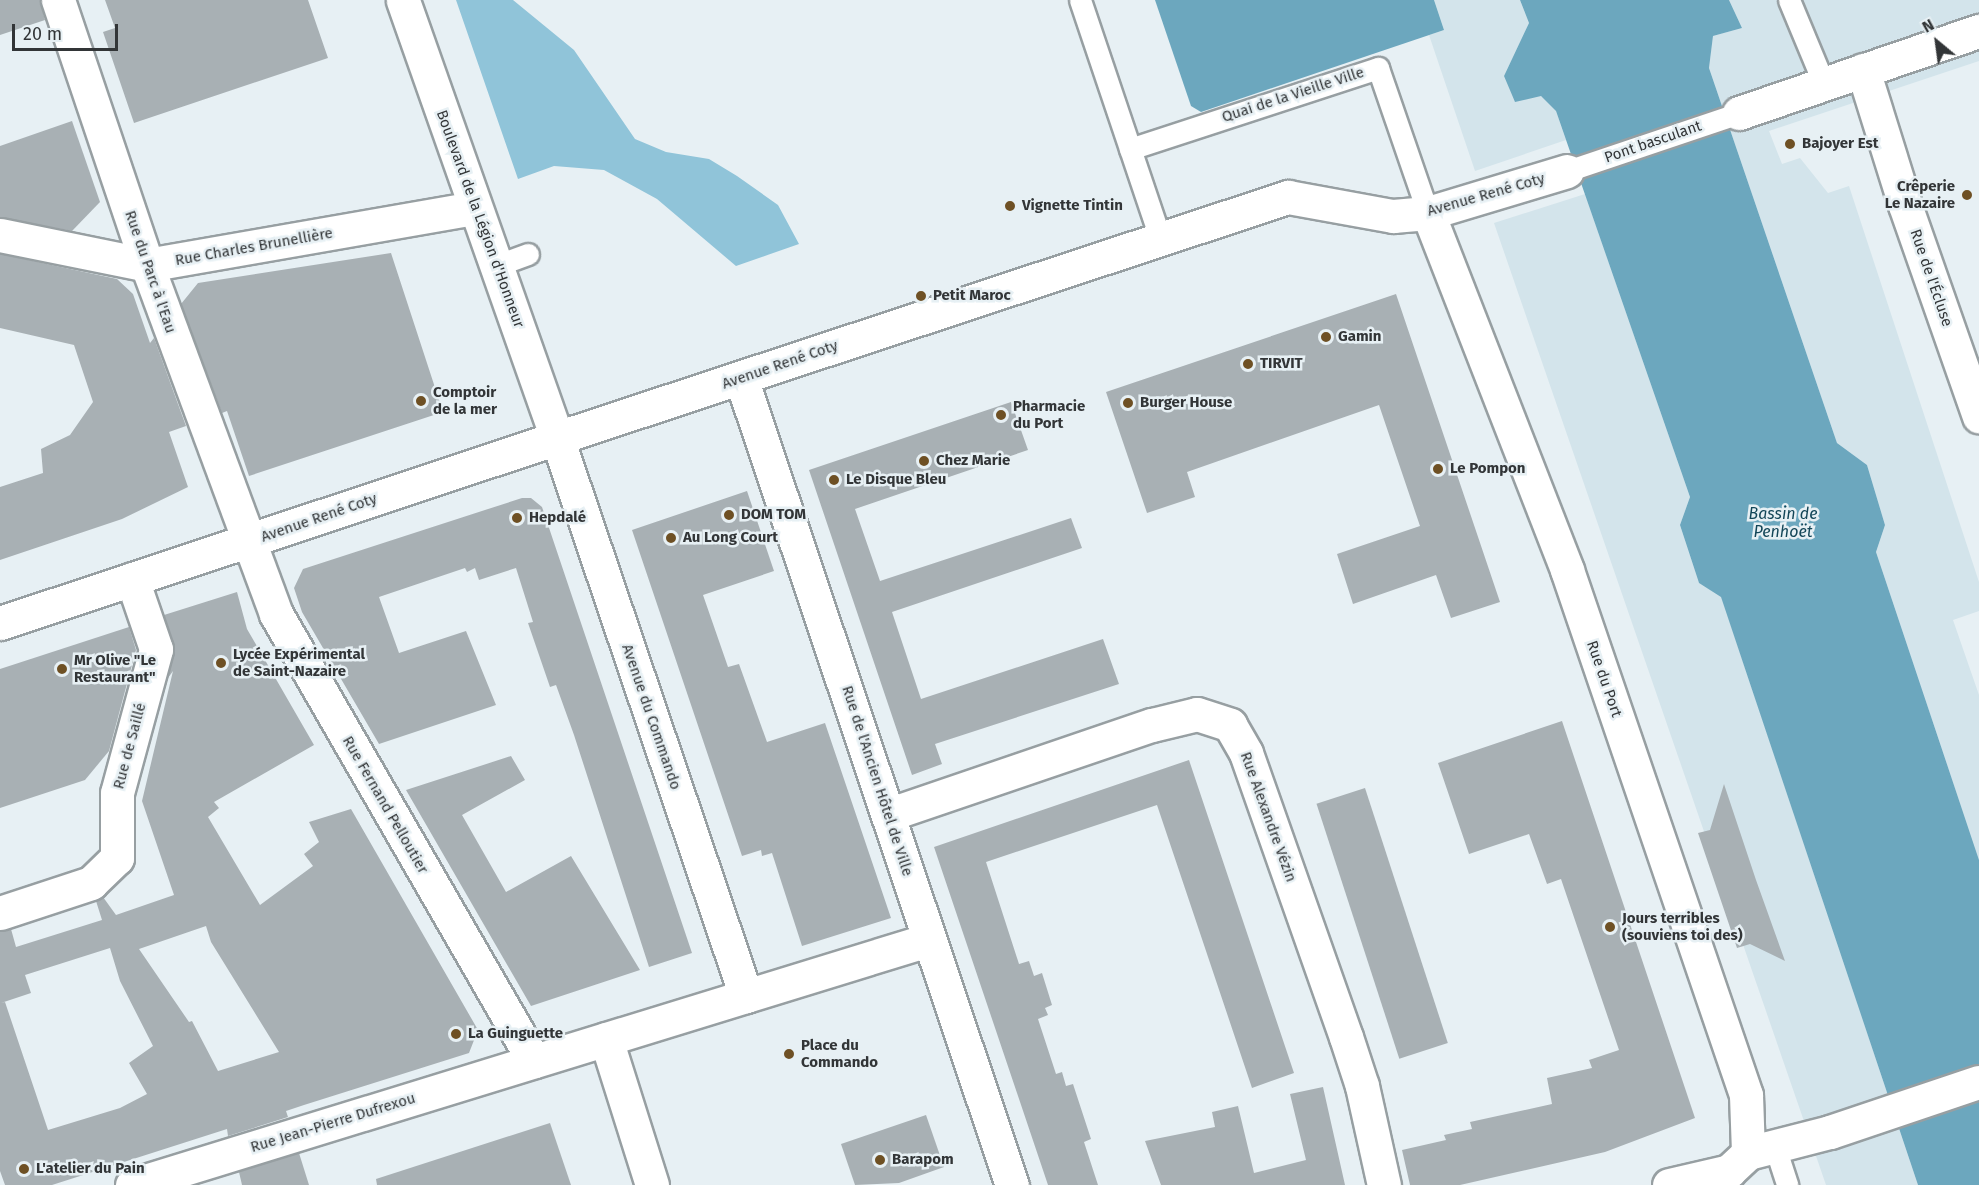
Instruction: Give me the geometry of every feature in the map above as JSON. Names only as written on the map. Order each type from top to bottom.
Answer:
[{"type":"street","name":"Rue du Parc à l'Eau","points":[[58,0],[147,266],[248,543]]},
{"type":"street","name":"Boulevard de la Légion d'Honneur","points":[[403,0],[474,208],[557,438]]},
{"type":"street","points":[[1739,112],[1979,32]]},
{"type":"street","name":"Rue de l'Écluse","points":[[1863,70],[1905,205],[1979,416]]},
{"type":"street","name":"Avenue René Coty","points":[[0,623],[248,543],[557,438],[1288,197],[1393,216],[1428,213],[1567,171]]},
{"type":"street","name":"Rue Charles Brunellière","points":[[0,235],[147,266],[474,208]]},
{"type":"street","name":"Rue du Port","points":[[1428,213],[1567,570],[1742,1084],[1761,1150]]},
{"type":"street","name":"Rue de l'Ancien Hôtel de Ville","points":[[741,378],[890,814],[928,940],[1012,1185]]},
{"type":"street","name":"Avenue du Commando","points":[[557,438],[746,996]]},
{"type":"street","name":"Rue Fernand Pelloutier","points":[[248,543],[276,614],[534,1061]]},
{"type":"street","name":"Rue de Saillé","points":[[0,914],[92,883],[117,858],[117,793],[156,649],[132,579]]},
{"type":"street","name":"Rue Alexandre Vézin","points":[[890,814],[1152,725],[1197,714],[1230,725],[1245,753],[1346,1037],[1362,1086],[1384,1185]]},
{"type":"street","points":[[534,1061],[928,940]]},
{"type":"street","points":[[606,1039],[652,1185]]},
{"type":"street","name":"Rue Jean-Pierre Dufrexou","points":[[132,1185],[534,1061]]},
{"type":"street","points":[[1669,1185],[1729,1171],[1761,1150],[1830,1132],[1979,1082]]},
{"type":"lane","points":[[1080,0],[1160,238]]},
{"type":"lane","points":[[1789,0],[1824,84]]},
{"type":"lane","name":"Quai de la Vieille Ville","points":[[1130,148],[1378,68],[1428,213]]},
{"type":"lane","name":"Pont basculant","points":[[1567,171],[1739,112]]},
{"type":"lane","points":[[495,266],[528,254]]},
{"type":"lane","points":[[1761,1150],[1787,1185]]},
{"type":"shaded area","points":[[456,0],[513,0],[574,50],[635,139],[666,152],[709,159],[737,176],[778,205],[799,244],[736,266],[657,199],[604,170],[554,166],[518,179]]},
{"type":"shaded area","points":[[1434,0],[1520,0],[1529,23],[1504,76],[1541,96],[1556,111],[1566,140],[1475,171],[1429,35],[1444,30]]},
{"type":"shaded area","points":[[1729,0],[1979,0],[1979,61],[1769,131],[1782,164],[1800,158],[1828,193],[1849,186],[1979,582],[1979,611],[1953,620],[1979,695],[1979,860],[1876,552],[1885,525],[1867,465],[1837,443],[1709,68],[1713,36],[1742,28]]},
{"type":"shaded area","points":[[1585,194],[1690,497],[1680,525],[1699,583],[1721,596],[1918,1185],[1826,1185],[1494,223]]},
{"type":"water","points":[[1155,0],[1434,0],[1444,30],[1201,112],[1191,106]]},
{"type":"water","name":"Bassin de Penhoët","points":[[1520,0],[1729,0],[1742,28],[1713,36],[1709,68],[1837,443],[1867,465],[1885,525],[1876,552],[1979,860],[1979,1185],[1918,1185],[1721,597],[1699,583],[1680,525],[1690,497],[1556,111],[1541,96],[1515,102],[1504,76],[1529,23]]},
{"type":"building","points":[[0,0],[40,0],[45,20],[0,35]]},
{"type":"building","points":[[105,0],[308,0],[328,58],[134,123],[103,32],[115,28]]},
{"type":"building","points":[[72,121],[100,202],[72,231],[0,217],[0,146]]},
{"type":"building","points":[[391,253],[443,412],[249,476],[227,411],[222,413],[181,304],[198,283]]},
{"type":"building","points":[[0,254],[117,279],[133,294],[150,343],[154,338],[186,426],[169,432],[188,487],[122,519],[0,560],[0,487],[43,473],[41,449],[70,435],[93,402],[74,345],[0,328]]},
{"type":"building","points":[[1396,294],[1500,602],[1451,618],[1436,575],[1353,604],[1337,554],[1420,526],[1379,405],[1187,472],[1195,497],[1147,513],[1106,392]]},
{"type":"building","points":[[1011,402],[1028,450],[855,509],[880,581],[1071,518],[1082,548],[892,612],[921,699],[1103,639],[1119,684],[935,744],[942,764],[912,775],[809,470]]},
{"type":"building","points":[[747,491],[774,571],[703,595],[728,667],[739,664],[767,742],[825,723],[891,918],[802,946],[772,853],[762,856],[761,850],[742,856],[632,530]]},
{"type":"building","points":[[522,498],[531,498],[542,507],[692,953],[649,967],[574,735],[556,685],[550,687],[528,623],[533,622],[516,568],[479,580],[475,568],[467,572],[465,568],[379,597],[399,653],[466,631],[496,705],[379,744],[302,612],[294,588],[303,569]]},
{"type":"building","points":[[237,592],[247,629],[314,745],[214,802],[219,808],[208,817],[260,905],[313,866],[304,854],[319,842],[309,822],[351,809],[478,1030],[469,1053],[286,1111],[288,1117],[228,1136],[227,1129],[52,1185],[5,1185],[0,1171],[0,931],[11,929],[16,947],[102,920],[96,901],[103,897],[116,915],[174,895],[142,801],[173,671],[168,678],[174,644],[164,615]],"holes":[[[206,926],[211,942],[279,1052],[218,1071],[192,1021],[189,1022],[139,949]],[[110,948],[120,981],[153,1046],[129,1063],[147,1094],[120,1108],[48,1130],[5,1002],[1,1003],[31,993],[25,975]]]},
{"type":"building","points":[[129,627],[136,650],[109,751],[85,780],[0,808],[0,669]]},
{"type":"building","points":[[1562,721],[1695,1118],[1605,1152],[1460,1185],[1410,1185],[1402,1150],[1446,1140],[1444,1135],[1472,1129],[1470,1122],[1552,1104],[1547,1078],[1592,1068],[1589,1060],[1619,1050],[1561,879],[1547,884],[1529,834],[1469,854],[1438,763]]},
{"type":"building","points":[[511,756],[525,780],[462,815],[506,892],[571,856],[640,970],[531,1006],[406,790]]},
{"type":"building","points":[[1189,760],[1294,1073],[1252,1088],[1157,805],[986,862],[1019,964],[1029,961],[1034,976],[1042,973],[1052,1005],[1045,1008],[1048,1015],[1038,1019],[1056,1074],[1062,1072],[1066,1086],[1073,1084],[1091,1139],[1084,1142],[1098,1185],[1048,1185],[934,847]]},
{"type":"building","points":[[1724,784],[1785,961],[1750,944],[1737,948],[1698,833],[1710,830]]},
{"type":"building","points":[[1365,788],[1448,1043],[1399,1059],[1316,804]]},
{"type":"building","points":[[1323,1087],[1345,1185],[1161,1185],[1145,1141],[1215,1127],[1212,1112],[1238,1106],[1254,1173],[1306,1160],[1290,1094]]},
{"type":"building","points":[[926,1115],[944,1167],[899,1183],[855,1185],[841,1144]]},
{"type":"building","points":[[550,1123],[571,1185],[377,1185],[376,1179]]},
{"type":"building","points":[[299,1153],[309,1185],[242,1185],[239,1172]]},
{"type":"place","name":"Bajoyer Est","points":[[1790,144]]},
{"type":"place","name":"Crêperie Le Nazaire","points":[[1967,195]]},
{"type":"place","name":"Vignette Tintin","points":[[1010,206]]},
{"type":"place","name":"Petit Maroc","points":[[921,296]]},
{"type":"place","name":"Gamin","points":[[1326,337]]},
{"type":"place","name":"TIRVIT","points":[[1248,364]]},
{"type":"place","name":"Comptoir de la mer","points":[[421,401]]},
{"type":"place","name":"Burger House","points":[[1128,403]]},
{"type":"place","name":"Pharmacie du Port","points":[[1001,415]]},
{"type":"place","name":"Chez Marie","points":[[924,461]]},
{"type":"place","name":"Le Pompon","points":[[1438,469]]},
{"type":"place","name":"Le Disque Bleu","points":[[834,480]]},
{"type":"place","name":"DOM TOM","points":[[729,515]]},
{"type":"place","name":"Hepdalé","points":[[517,518]]},
{"type":"place","name":"Au Long Court","points":[[671,538]]},
{"type":"place","name":"Lycée Expérimental de Saint-Nazaire","points":[[221,663]]},
{"type":"place","name":"Mr Olive \"Le Restaurant\"","points":[[62,669]]},
{"type":"place","name":"Jours terribles (souviens toi des)","points":[[1610,927]]},
{"type":"place","name":"La Guinguette","points":[[456,1034]]},
{"type":"place","name":"Place du Commando","points":[[789,1054]]},
{"type":"place","name":"Barapom","points":[[880,1160]]},
{"type":"place","name":"L'atelier du Pain","points":[[24,1169]]}]
